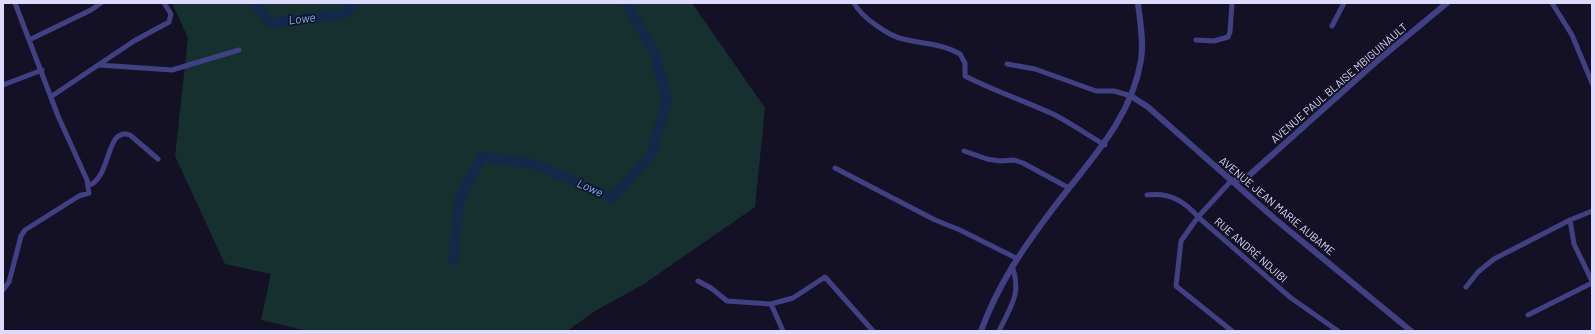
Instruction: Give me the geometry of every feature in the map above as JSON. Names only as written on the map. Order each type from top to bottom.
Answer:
[{"type":"street","points":[[3,290],[9,282],[21,236],[25,230],[79,196],[89,193],[87,180],[58,116],[52,96],[15,3]]},
{"type":"street","points":[[29,40],[91,10],[101,3]]},
{"type":"street","points":[[52,96],[134,41],[169,22],[171,14],[164,3]]},
{"type":"street","points":[[854,3],[857,10],[876,25],[901,39],[941,46],[960,54],[965,63],[965,76],[976,83],[999,91],[1056,116],[1105,144]]},
{"type":"street","points":[[981,331],[996,294],[1016,258],[1069,188],[1105,144],[1131,96],[1141,59],[1141,29],[1138,3]]},
{"type":"street","points":[[1196,40],[1214,41],[1228,37],[1230,32],[1232,3]]},
{"type":"street","points":[[1332,26],[1344,3]]},
{"type":"street","name":"AVENUE PAUL BLAISE MBIGUINAULT","points":[[1245,179],[1377,61],[1446,3]]},
{"type":"street","points":[[1552,3],[1572,35],[1590,72],[1592,83]]},
{"type":"street","points":[[98,65],[172,70],[239,50]]},
{"type":"street","points":[[1007,64],[1035,69],[1096,91],[1114,91],[1131,96]]},
{"type":"street","points":[[3,85],[42,70]]},
{"type":"street","name":"AVENUE JEAN MARIE AUBAME","points":[[1131,96],[1148,107],[1245,193],[1411,331]]},
{"type":"street","points":[[88,186],[94,184],[100,177],[109,148],[121,134],[124,133],[130,135],[158,159]]},
{"type":"street","points":[[964,151],[987,159],[1018,161],[1069,188]]},
{"type":"street","points":[[835,168],[935,220],[973,236],[1016,258]]},
{"type":"street","points":[[1232,331],[1176,286],[1179,267],[1179,245],[1198,217],[1232,181],[1245,179],[1245,193]]},
{"type":"street","name":"RUE ANDRÉ NDJIBI","points":[[1147,195],[1159,193],[1172,196],[1192,209],[1198,217],[1291,298],[1338,331]]},
{"type":"street","points":[[1466,287],[1486,265],[1570,220],[1592,211]]},
{"type":"street","points":[[1528,315],[1592,282],[1574,244],[1570,220]]},
{"type":"street","points":[[999,331],[1017,288],[1017,279],[1012,266]]},
{"type":"street","points":[[698,281],[711,288],[727,301],[771,304],[793,298],[825,277],[874,331]]},
{"type":"street","points":[[771,304],[783,331]]},
{"type":"green space","points":[[172,3],[692,3],[765,108],[755,207],[644,284],[595,311],[567,331],[308,331],[261,320],[271,274],[225,264],[175,156],[188,38]]},
{"type":"waterway","name":"Lowe","points":[[254,3],[271,23],[346,13],[354,3]]},
{"type":"waterway","name":"Lowe","points":[[453,260],[460,197],[482,157],[534,164],[612,198],[651,155],[667,100],[655,54],[626,3]]}]
